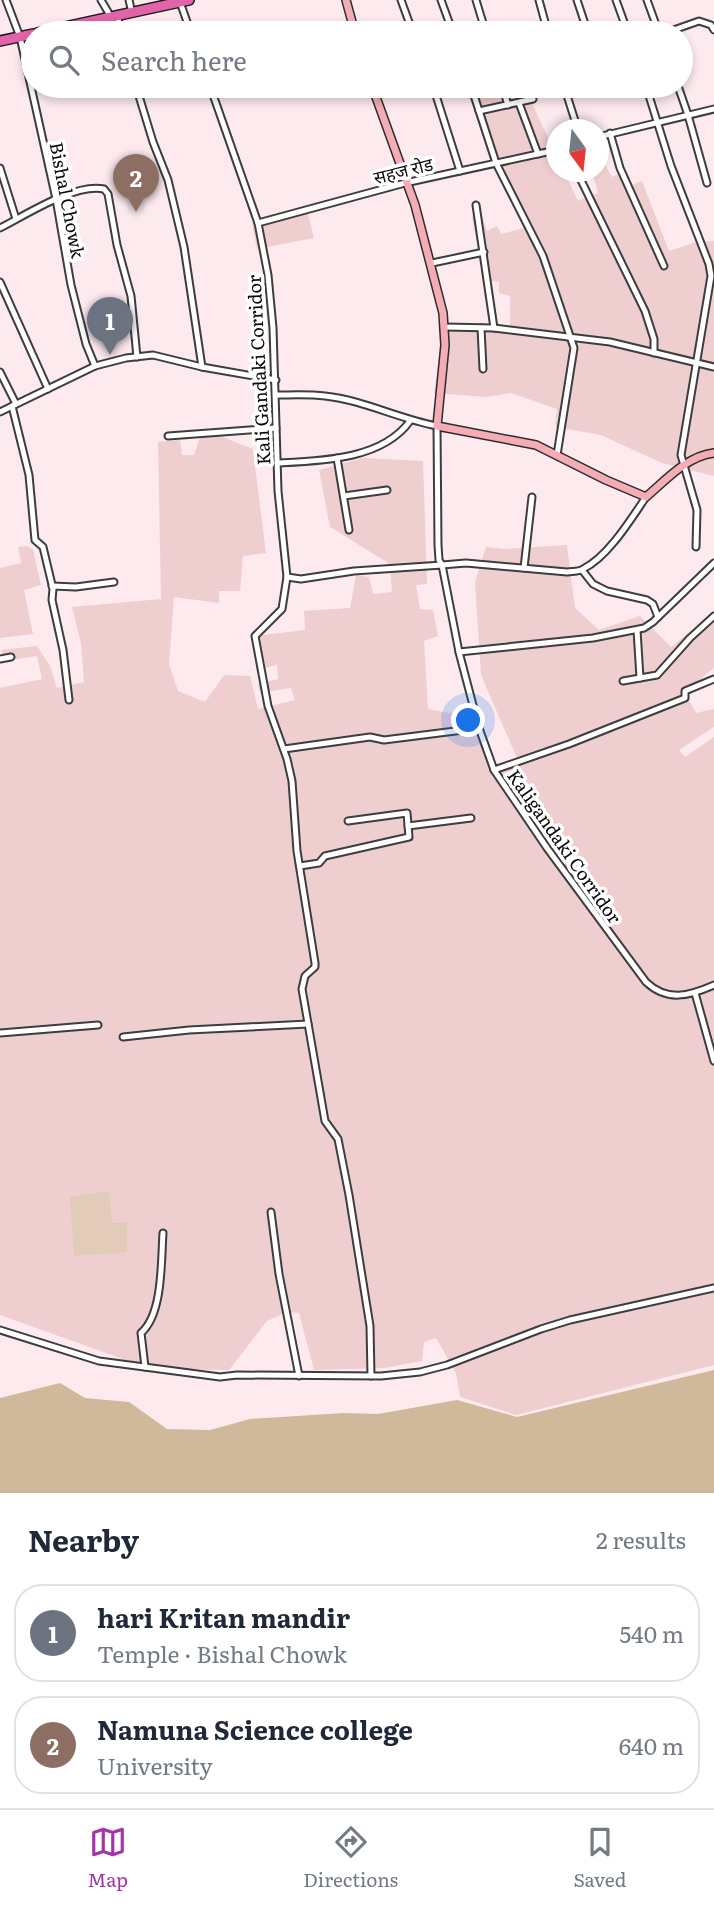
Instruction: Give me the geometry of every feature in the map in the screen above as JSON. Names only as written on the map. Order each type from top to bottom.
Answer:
[{"type":"highway","points":[[92,21],[184,1]]},
{"type":"highway","points":[[0,41],[20,37]]},
{"type":"main road","points":[[346,0],[352,21]]},
{"type":"main road","points":[[376,98],[415,205],[432,263],[445,327],[437,426],[536,445],[646,497],[683,465],[695,458],[714,453]]},
{"type":"street","name":"Bishal Chowk","points":[[6,0],[21,42]]},
{"type":"street","points":[[101,0],[116,21]]},
{"type":"street","points":[[129,0],[132,12]]},
{"type":"street","points":[[401,0],[409,21]]},
{"type":"street","points":[[442,0],[449,21]]},
{"type":"street","points":[[476,0],[482,21]]},
{"type":"street","points":[[539,0],[545,21]]},
{"type":"street","points":[[577,0],[584,21]]},
{"type":"street","points":[[616,0],[624,21]]},
{"type":"street","points":[[647,0],[655,21]]},
{"type":"street","points":[[184,1],[188,21]]},
{"type":"street","points":[[693,23],[699,21],[711,25],[714,30]]},
{"type":"street","name":"Bishal Chowk","points":[[34,98],[56,199],[71,285],[86,344],[95,366]]},
{"type":"street","points":[[140,98],[168,180],[184,247],[202,368]]},
{"type":"street","name":"Kali Gandaki Corridor","points":[[214,98],[258,223],[268,275],[287,577],[282,609],[255,636],[268,706],[284,748]]},
{"type":"street","points":[[437,98],[460,171]]},
{"type":"street","points":[[475,98],[496,163],[543,256],[574,348],[557,455]]},
{"type":"street","points":[[506,98],[508,105]]},
{"type":"street","points":[[568,98],[575,119]]},
{"type":"street","points":[[650,98],[671,166],[712,276],[681,455],[696,510],[696,547]]},
{"type":"street","points":[[682,98],[707,183]]},
{"type":"street","points":[[479,111],[533,99]]},
{"type":"street","points":[[519,103],[538,154]]},
{"type":"street","points":[[664,266],[620,168],[610,133],[714,109]]},
{"type":"street","name":"सहज रोड","points":[[258,223],[405,183],[546,152]]},
{"type":"street","points":[[0,168],[16,219]]},
{"type":"street","points":[[582,182],[645,311],[654,339],[654,353]]},
{"type":"street","points":[[0,228],[56,199],[98,188],[104,189],[108,194],[117,245],[131,296],[137,357]]},
{"type":"street","points":[[476,205],[494,328]]},
{"type":"street","points":[[432,263],[484,252]]},
{"type":"street","points":[[0,282],[48,389]]},
{"type":"street","points":[[445,327],[494,328],[610,342],[714,367]]},
{"type":"street","points":[[481,328],[483,369]]},
{"type":"street","points":[[0,412],[95,366],[153,355],[202,368],[276,380]]},
{"type":"street","points":[[0,372],[14,405],[29,475],[35,540],[43,547],[52,586],[69,700]]},
{"type":"street","points":[[276,395],[327,396],[410,421],[437,426]]},
{"type":"street","points":[[278,463],[358,454],[394,436],[410,421]]},
{"type":"street","name":"Kaligandaki Corridor","points":[[437,426],[439,560],[459,652],[479,728],[494,770],[547,848],[646,982],[664,995],[676,996],[695,993],[714,985]]},
{"type":"street","points":[[167,436],[276,428]]},
{"type":"street","points":[[337,458],[349,530]]},
{"type":"street","points":[[344,496],[387,490]]},
{"type":"street","points":[[524,568],[533,497]]},
{"type":"street","points":[[287,577],[301,579],[354,571],[466,563],[567,572],[582,570],[616,539],[646,497]]},
{"type":"street","points":[[459,652],[593,638],[637,629],[659,617],[714,563]]},
{"type":"street","points":[[582,570],[593,584],[607,591],[647,600],[653,604],[659,617]]},
{"type":"street","points":[[52,586],[76,587],[114,582]]},
{"type":"street","points":[[623,681],[657,675],[663,671],[690,638],[714,616]]},
{"type":"street","points":[[637,629],[640,678]]},
{"type":"street","points":[[0,659],[11,657]]},
{"type":"street","points":[[494,770],[569,744],[685,698],[685,691],[714,679]]},
{"type":"street","points":[[371,1376],[370,1326],[349,1195],[338,1139],[325,1121],[302,989],[305,976],[315,967],[315,963],[300,866],[292,781],[284,748],[370,737],[384,740],[479,728]]},
{"type":"street","points":[[300,866],[319,863],[325,856],[409,837],[407,813],[348,821]]},
{"type":"street","points":[[408,826],[471,818]]},
{"type":"street","points":[[695,993],[714,1061]]},
{"type":"street","points":[[123,1037],[189,1030],[308,1024]]},
{"type":"street","points":[[0,1033],[98,1025]]},
{"type":"street","points":[[271,1212],[279,1274],[299,1376]]},
{"type":"street","points":[[145,1367],[141,1333],[149,1326],[159,1298],[158,1280],[163,1233]]},
{"type":"street","points":[[0,1330],[99,1361],[220,1377],[371,1376],[432,1370],[570,1320],[714,1288]]},
{"type":"shaded area","points":[[470,98],[530,98],[546,133],[546,182],[569,182],[578,201],[598,193],[595,182],[609,182],[609,172],[612,177],[624,172],[629,186],[642,181],[669,251],[696,242],[714,241],[714,476],[662,463],[601,435],[555,427],[557,409],[511,393],[486,397],[434,393],[441,344],[440,331],[510,332],[510,296],[499,293],[499,282],[484,280],[472,217],[482,215],[487,231],[497,226],[501,234],[525,228],[493,168]]},
{"type":"shaded area","points":[[307,210],[314,238],[257,249],[252,223]]},
{"type":"shaded area","points":[[220,436],[253,449],[266,553],[243,556],[240,591],[219,591],[219,603],[174,597],[169,664],[178,691],[205,702],[224,675],[250,676],[258,709],[295,700],[291,688],[260,693],[258,684],[278,679],[277,665],[256,670],[255,636],[305,630],[304,611],[350,608],[356,575],[369,577],[373,594],[392,592],[390,564],[330,527],[319,470],[363,458],[423,461],[427,584],[416,585],[420,609],[433,610],[438,636],[424,641],[428,709],[449,713],[472,710],[497,771],[520,765],[481,675],[475,582],[486,547],[504,549],[567,545],[575,608],[599,630],[640,616],[671,647],[714,613],[714,668],[684,692],[696,713],[714,709],[714,727],[679,750],[685,757],[714,737],[714,1365],[516,1415],[460,1397],[456,1373],[436,1338],[424,1342],[422,1361],[384,1368],[314,1370],[299,1313],[287,1312],[267,1321],[229,1370],[158,1369],[145,1367],[0,1315],[0,688],[42,679],[37,656],[4,661],[1,650],[37,646],[50,666],[57,688],[84,682],[81,643],[72,607],[161,599],[158,442],[180,440],[182,455],[194,455],[200,437]]},
{"type":"shaded area","points":[[27,546],[33,550],[41,585],[24,590],[33,634],[0,638],[0,568],[21,563],[18,547]]},
{"type":"shaded area","points":[[109,1191],[112,1223],[127,1223],[127,1252],[74,1256],[70,1197]]},
{"type":"shaded area","points":[[714,1370],[714,1493],[0,1493],[0,1398],[60,1383],[85,1398],[129,1402],[167,1429],[210,1430],[250,1419],[344,1413],[378,1414],[457,1400],[517,1417]]},
{"type":"place","name":"Namuna Science college","points":[[136,212]]},
{"type":"place","name":"hari Kritan mandir","points":[[110,355]]}]
